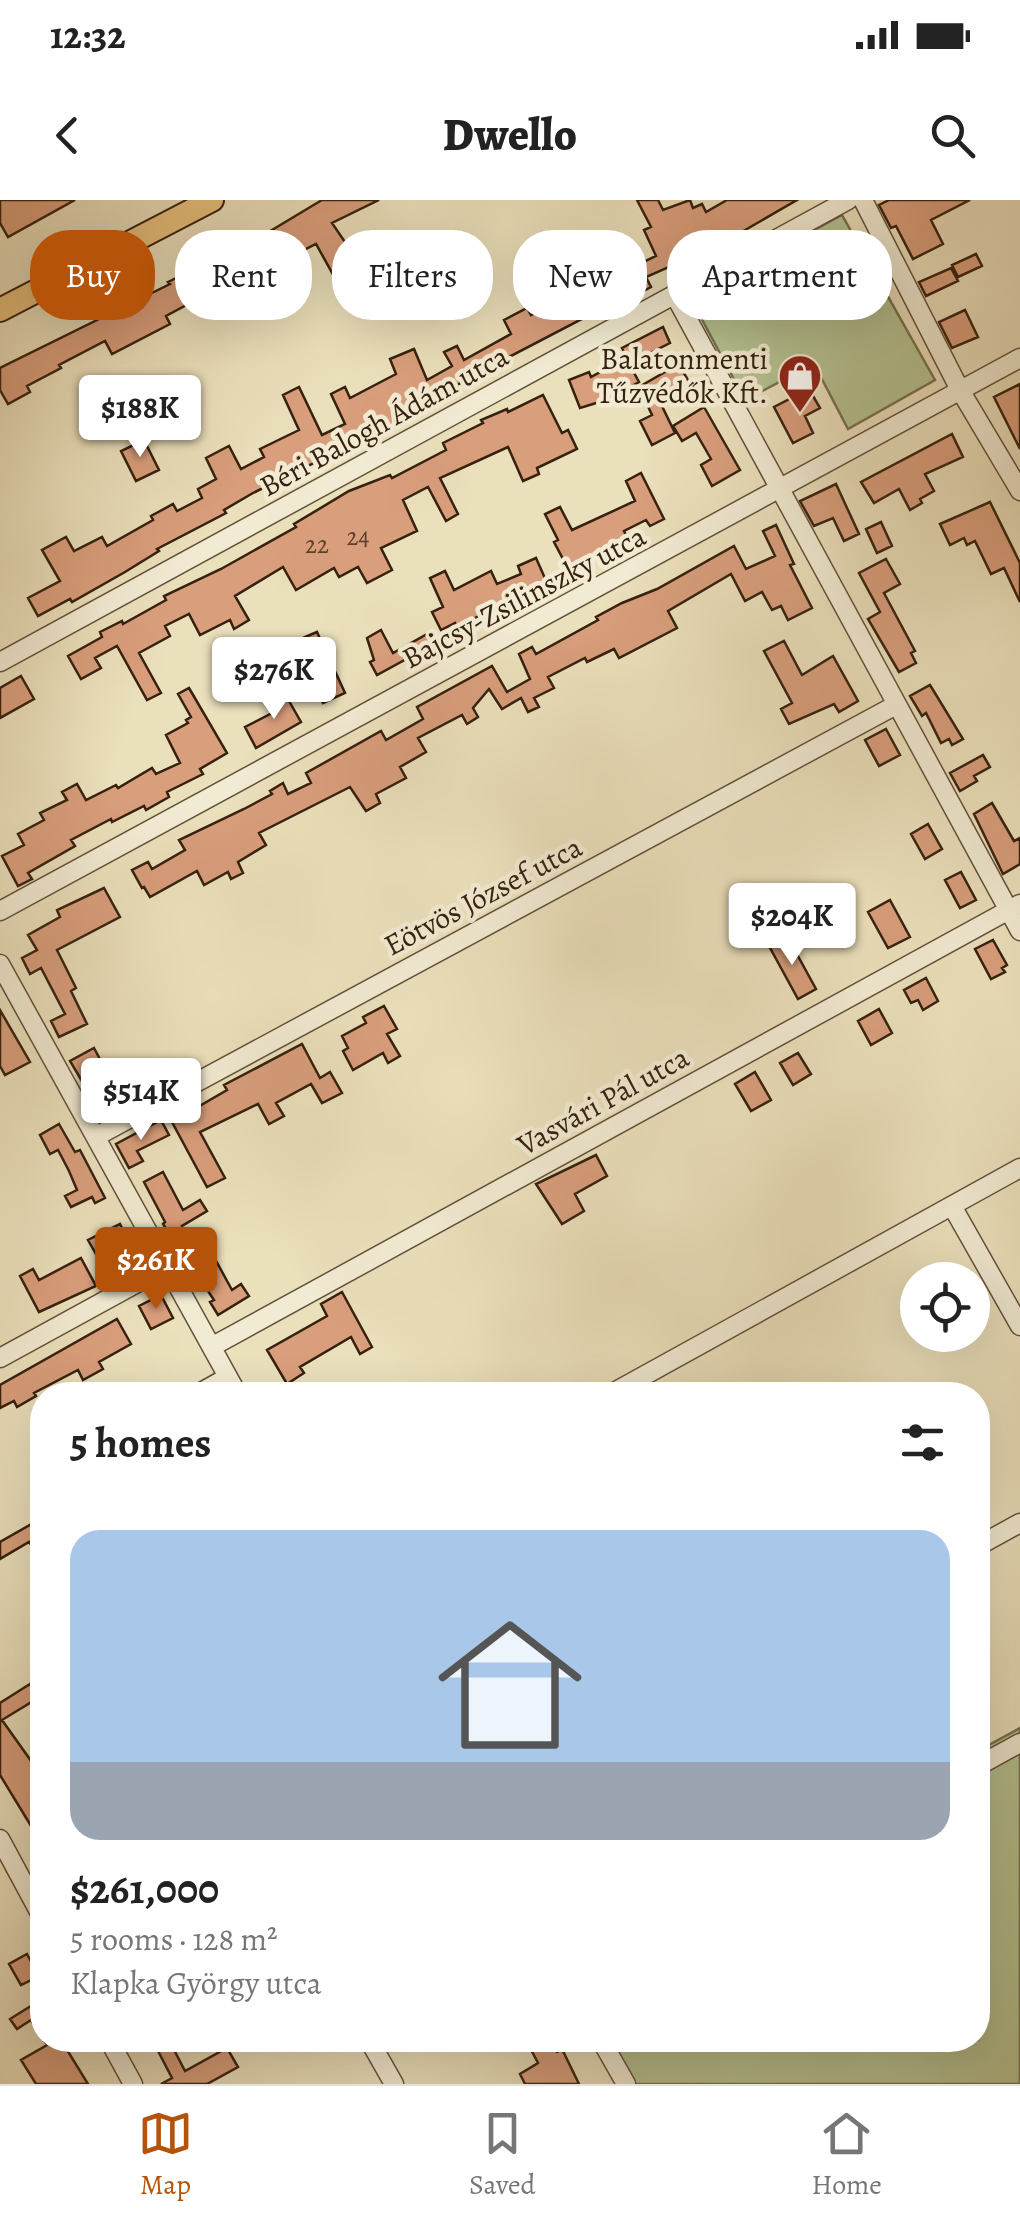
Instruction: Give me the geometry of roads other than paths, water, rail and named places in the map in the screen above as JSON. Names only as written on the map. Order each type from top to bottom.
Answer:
[{"type":"main road","points":[[0,310],[212,200]]},
{"type":"street","name":"Béri Balogh Ádám utca","points":[[792,230],[848,200]]},
{"type":"street","points":[[863,200],[960,390],[1020,491]]},
{"type":"street","name":"Béri Balogh Ádám utca","points":[[0,662],[667,298]]},
{"type":"street","points":[[688,320],[896,705],[1014,907],[1020,931]]},
{"type":"street","name":"Bajcsy-Zsilinszky utca","points":[[0,911],[1020,358]]},
{"type":"street","name":"Eötvös József utca","points":[[97,1136],[896,705]]},
{"type":"street","name":"Vasvári Pál utca","points":[[212,1346],[1014,907]]},
{"type":"street","points":[[0,964],[231,1382]]},
{"type":"street","points":[[633,1382],[1020,1168]]},
{"type":"street","points":[[952,1206],[1020,1326]]},
{"type":"street","points":[[0,1358],[168,1266]]},
{"type":"street","points":[[218,1382],[228,1376]]},
{"type":"street","points":[[990,1539],[1020,1523]]},
{"type":"street","points":[[990,1759],[1020,1743]]},
{"type":"street","points":[[0,1839],[30,1895]]},
{"type":"street","points":[[116,2052],[133,2084]]},
{"type":"street","points":[[376,2052],[394,2084]]},
{"type":"street","points":[[609,2052],[626,2084]]},
{"type":"place","name":"Balatonmenti Tűzvédők Kft.","points":[[800,414]]}]
